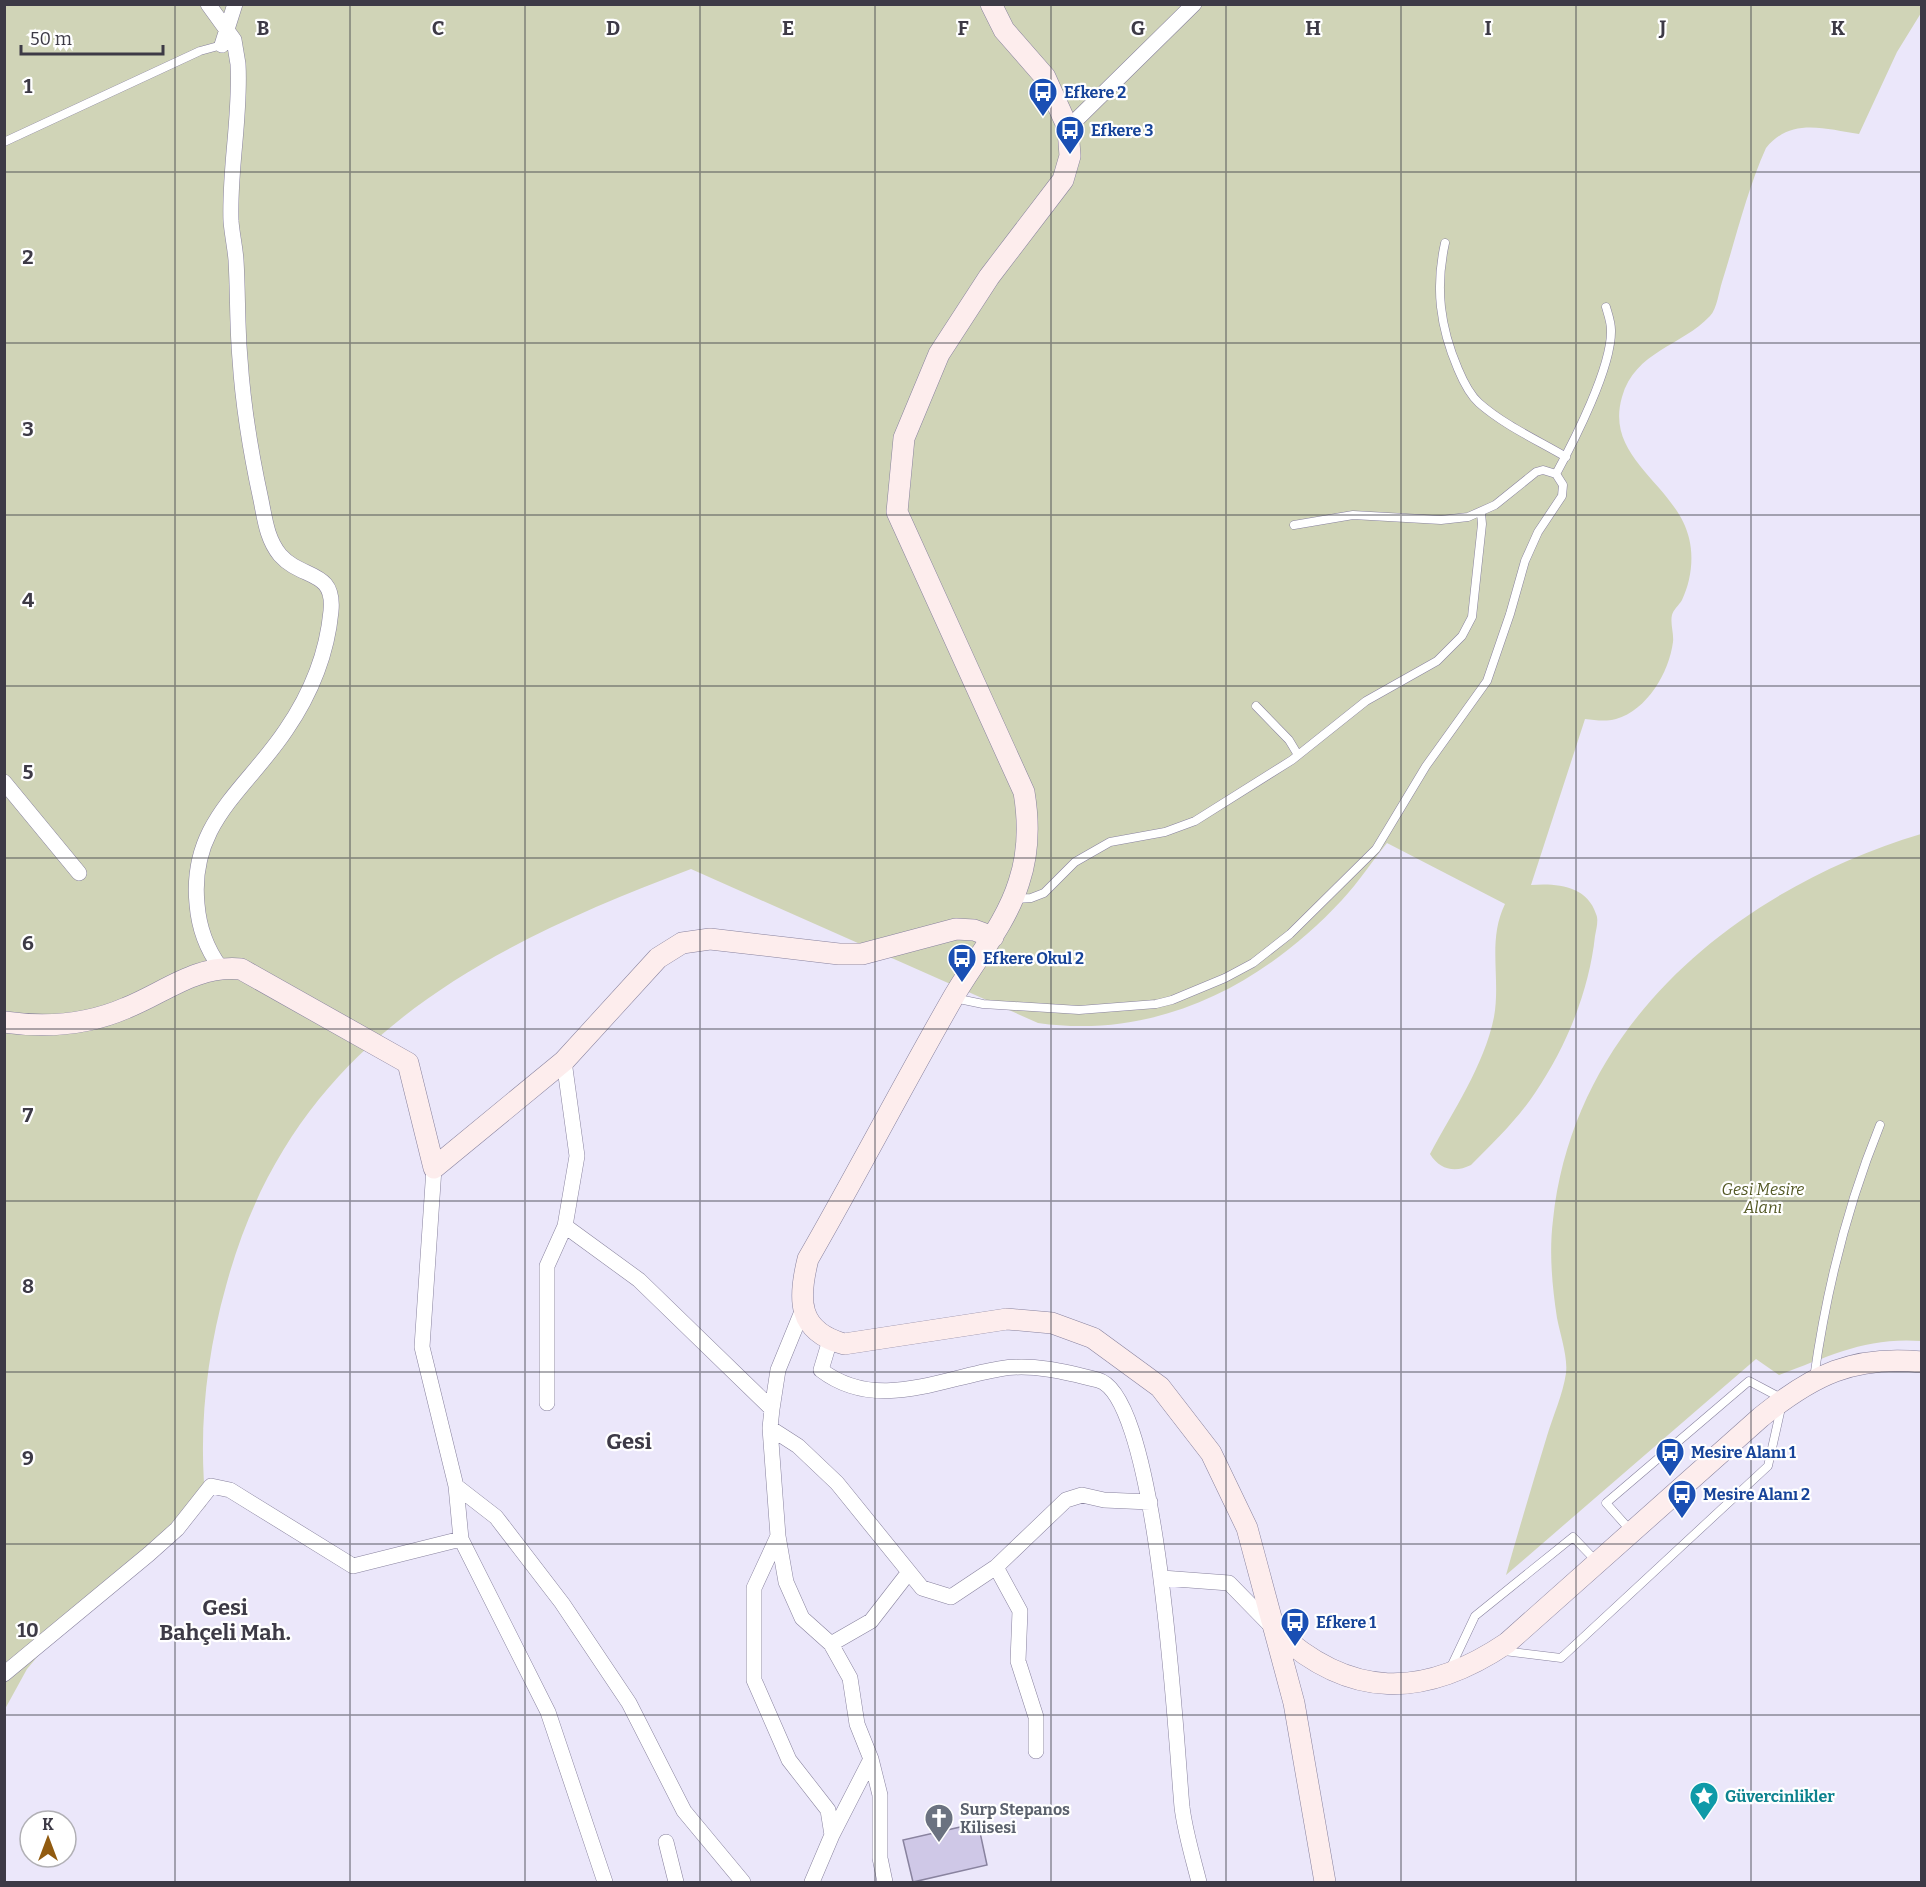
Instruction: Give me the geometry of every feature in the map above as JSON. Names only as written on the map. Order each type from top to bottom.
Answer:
[{"type":"street","points":[[208,4],[234,40],[238,64],[231,222],[236,260],[240,360],[254,467],[269,536],[275,548],[290,564],[325,581],[331,592],[331,610],[324,650],[300,708],[273,749],[224,808],[202,846],[196,879],[198,912],[207,950],[220,967]]},
{"type":"street","points":[[222,45],[235,4]]},
{"type":"street","points":[[991,4],[1004,30],[1045,77],[1068,128],[1070,156],[1063,180],[989,277],[939,354],[904,438],[897,512],[1024,792],[1028,831],[1026,859],[1014,898],[993,937],[953,998],[808,1259],[802,1284],[803,1309],[808,1322],[830,1340],[844,1344],[1007,1319],[1052,1323],[1093,1338],[1160,1387],[1211,1453],[1247,1528],[1294,1702],[1324,1882]]},
{"type":"street","points":[[1068,128],[1194,4]]},
{"type":"street","points":[[4,782],[79,873]]},
{"type":"street","points":[[434,1168],[564,1061],[657,958],[682,943],[711,939],[839,954],[862,954],[956,929],[974,930],[993,937]]},
{"type":"street","points":[[4,1022],[55,1026],[74,1024],[125,1009],[203,971],[220,967],[241,969],[408,1063],[434,1168],[422,1347],[456,1486],[461,1539],[548,1712],[605,1882]]},
{"type":"street","points":[[547,1403],[547,1266],[565,1226],[577,1156],[564,1061]]},
{"type":"street","points":[[565,1226],[639,1280],[772,1409]]},
{"type":"street","points":[[803,1309],[777,1370],[772,1409],[770,1428],[777,1536],[786,1582],[802,1618],[831,1644],[850,1678],[857,1724],[871,1759],[880,1795],[880,1858],[885,1882]]},
{"type":"street","points":[[830,1340],[821,1370],[837,1382],[859,1390],[913,1389],[1001,1368],[1060,1370],[1104,1381],[1122,1404],[1145,1476],[1150,1502],[1162,1578],[1183,1810],[1198,1882]]},
{"type":"street","points":[[1162,1578],[1229,1583],[1295,1648],[1338,1674],[1386,1685],[1430,1681],[1471,1667],[1497,1650],[1798,1387],[1841,1368],[1896,1359],[1922,1362]]},
{"type":"street","points":[[770,1428],[798,1446],[837,1483],[922,1588],[951,1597],[996,1567],[1066,1500],[1082,1495],[1104,1500],[1150,1502]]},
{"type":"street","points":[[4,1674],[177,1529],[211,1486],[230,1490],[353,1566],[461,1539]]},
{"type":"street","points":[[456,1486],[496,1517],[562,1603],[629,1703],[684,1811],[743,1882]]},
{"type":"street","points":[[777,1536],[754,1588],[754,1680],[789,1760],[828,1810],[832,1835]]},
{"type":"street","points":[[996,1567],[1020,1611],[1018,1661],[1036,1717],[1036,1751]]},
{"type":"street","points":[[831,1644],[871,1621],[909,1572]]},
{"type":"street","points":[[812,1882],[832,1835],[871,1759]]},
{"type":"street","points":[[666,1842],[676,1882]]},
{"type":"lane","points":[[4,142],[200,51],[222,45]]},
{"type":"lane","points":[[1445,243],[1439,278],[1440,310],[1449,348],[1466,388],[1479,403],[1566,457]]},
{"type":"lane","points":[[1556,474],[1588,409],[1607,353],[1611,330],[1606,307]]},
{"type":"lane","points":[[953,998],[983,1004],[1079,1010],[1156,1004],[1190,994],[1226,978],[1260,958],[1290,934],[1376,849],[1426,766],[1487,681],[1525,561],[1538,532],[1562,496],[1563,484],[1556,474],[1543,470],[1536,472],[1506,497],[1481,513],[1441,520],[1353,515],[1294,525]]},
{"type":"lane","points":[[1014,898],[1031,898],[1044,893],[1075,862],[1110,842],[1165,832],[1195,821],[1298,755],[1366,701],[1437,661],[1462,636],[1475,603],[1481,513]]},
{"type":"lane","points":[[1256,706],[1289,740],[1298,755]]},
{"type":"lane","points":[[1814,1380],[1820,1338],[1841,1243],[1864,1164],[1880,1125]]},
{"type":"lane","points":[[1497,1650],[1561,1658],[1768,1466],[1783,1399],[1749,1381],[1606,1503],[1632,1532]]},
{"type":"lane","points":[[1447,1675],[1475,1616],[1573,1537],[1598,1563]]},
{"type":"green space","points":[[5,5],[1921,5],[1921,13],[1897,52],[1859,134],[1809,127],[1786,132],[1766,148],[1747,197],[1712,313],[1699,326],[1660,350],[1637,369],[1622,397],[1619,419],[1623,438],[1632,455],[1682,519],[1689,538],[1691,553],[1689,577],[1682,600],[1672,615],[1671,654],[1655,689],[1637,708],[1616,719],[1585,719],[1531,885],[1569,888],[1578,892],[1592,904],[1597,922],[1592,957],[1582,998],[1557,1057],[1535,1093],[1505,1130],[1471,1165],[1459,1169],[1443,1167],[1430,1154],[1467,1088],[1489,1035],[1496,1002],[1495,946],[1505,904],[1387,843],[1342,900],[1311,931],[1277,958],[1242,981],[1205,1000],[1165,1014],[1124,1023],[1082,1026],[1038,1023],[691,869],[612,900],[536,935],[466,974],[402,1018],[344,1070],[295,1131],[255,1203],[226,1286],[213,1340],[206,1395],[203,1451],[206,1506],[43,1650],[27,1669],[5,1709]]},
{"type":"green space","name":"Gesi Mesire Alanı","points":[[1921,834],[1921,1341],[1865,1345],[1779,1375],[1756,1359],[1506,1575],[1565,1381],[1565,1353],[1557,1318],[1551,1256],[1553,1220],[1567,1148],[1594,1083],[1631,1025],[1677,973],[1731,927],[1791,889],[1854,858]]},
{"type":"building","points":[[978,1823],[987,1865],[913,1882],[903,1840]]},
{"type":"place","name":"Efkere 2","points":[[1043,118]]},
{"type":"place","name":"Efkere 3","points":[[1070,156]]},
{"type":"place","name":"Efkere Okul 2","points":[[962,984]]},
{"type":"place","name":"Mesire Alanı 1","points":[[1670,1478]]},
{"type":"place","name":"Mesire Alanı 2","points":[[1682,1520]]},
{"type":"place","name":"Efkere 1","points":[[1295,1648]]},
{"type":"place","name":"Güvercinlikler","points":[[1704,1822]]},
{"type":"place","name":"Surp Stepanos Kilisesi","points":[[939,1844]]},
{"type":"district","name":"Gesi","points":[[629,1441]]},
{"type":"district","name":"Gesi Bahçeli Mah.","points":[[225,1620]]}]
